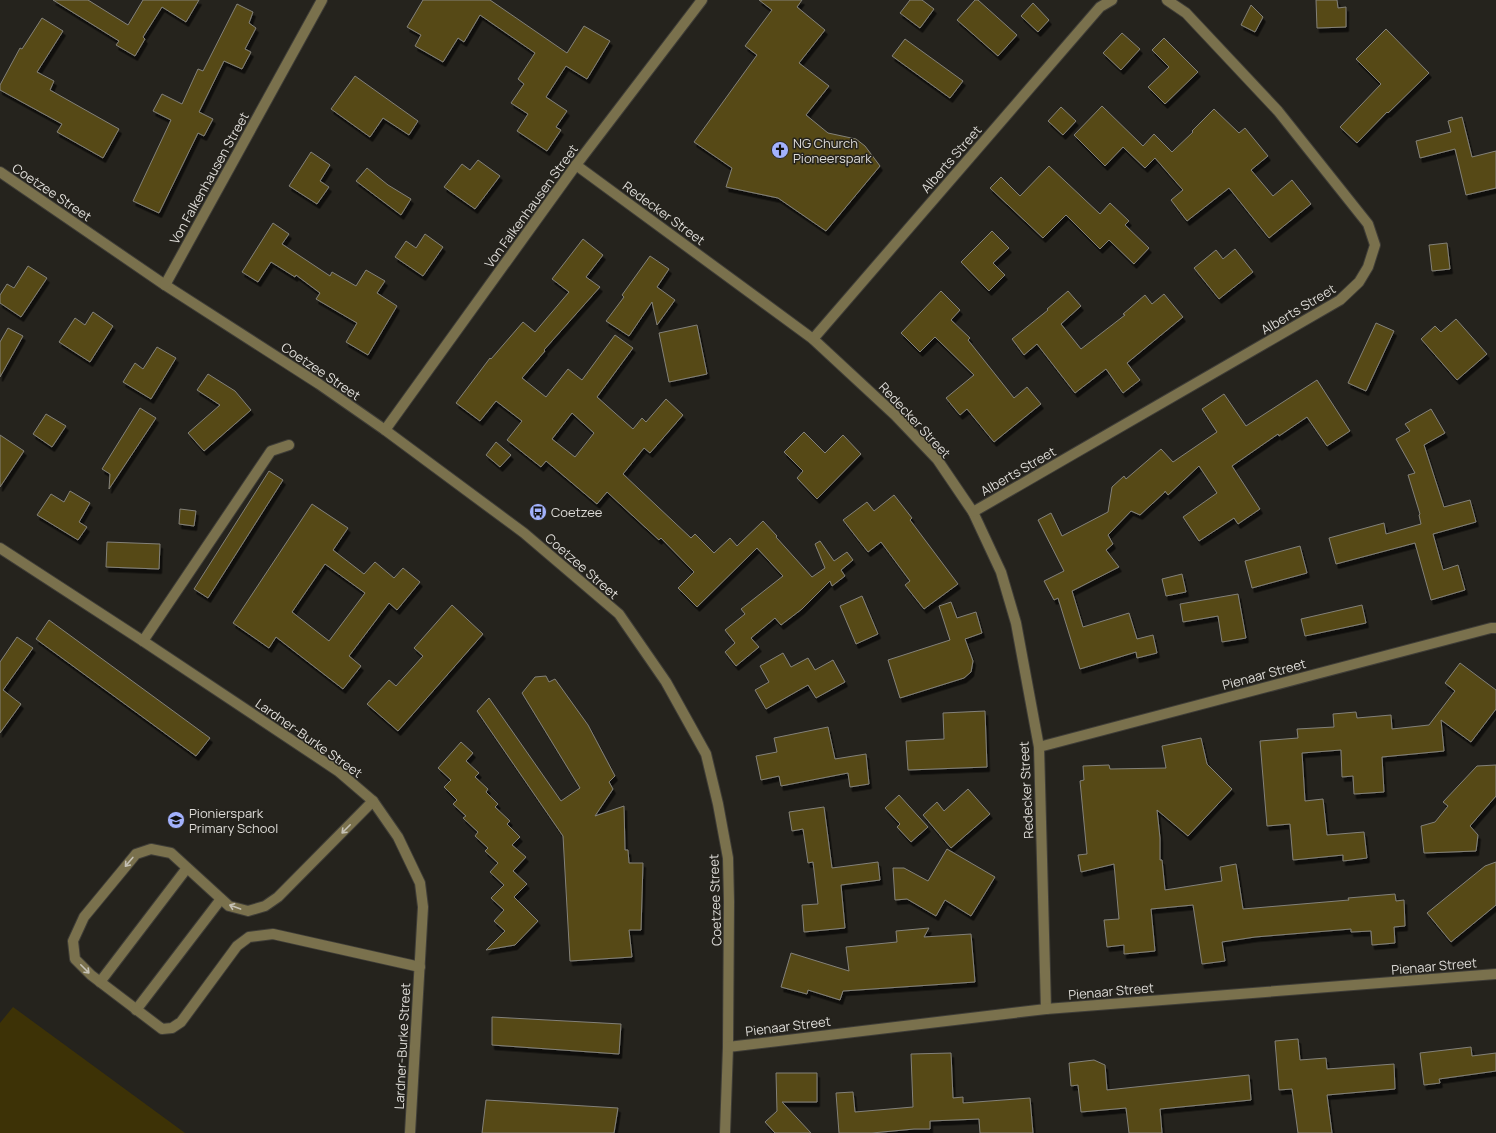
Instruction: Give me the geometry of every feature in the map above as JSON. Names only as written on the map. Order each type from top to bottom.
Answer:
[{"type":"street","name":"Von Falkenhausen Street","points":[[165,285],[322,0]]},
{"type":"street","name":"Von Falkenhausen Street","points":[[385,430],[576,165],[702,0]]},
{"type":"street","name":"Alberts Street","points":[[813,339],[1100,7],[1112,0]]},
{"type":"street","name":"Alberts Street","points":[[973,512],[1340,300],[1359,282],[1368,267],[1375,245],[1368,224],[1278,111],[1186,13],[1167,0]]},
{"type":"street","name":"Redecker Street","points":[[576,165],[813,339],[855,376],[937,459],[973,512],[1001,572],[1016,623],[1039,747],[1046,1009]]},
{"type":"street","name":"Coetzee Street","points":[[0,172],[165,285],[319,384],[385,430],[524,533],[619,614],[666,682],[706,754],[718,804],[728,858],[728,1046],[725,1133]]},
{"type":"street","points":[[143,641],[271,451],[289,445]]},
{"type":"street","name":"Lardner-Burke Street","points":[[0,548],[338,771],[373,801],[398,837],[420,883],[423,907],[410,1133]]},
{"type":"street","name":"Pienaar Street","points":[[1039,747],[1491,628],[1496,628]]},
{"type":"street","points":[[373,801],[278,897],[265,906],[248,912],[229,906],[171,853],[151,849],[136,854],[84,917],[73,941],[75,959],[91,975],[162,1029],[172,1028],[181,1022],[237,946],[249,937],[273,934],[420,966]]},
{"type":"street","points":[[100,982],[187,868]]},
{"type":"street","points":[[136,1010],[221,899]]},
{"type":"street","name":"Pienaar Street","points":[[728,1046],[1046,1009],[1496,974]]},
{"type":"shaded area","points":[[13,1007],[185,1133],[0,1133],[0,1023]]},
{"type":"building","points":[[53,0],[88,0],[128,25],[143,0],[199,0],[186,22],[162,7],[143,37],[145,39],[135,56],[116,45],[119,41]]},
{"type":"building","points":[[423,0],[490,0],[567,53],[584,26],[610,41],[587,79],[566,66],[546,97],[567,111],[556,127],[561,130],[547,151],[517,131],[528,114],[511,103],[524,84],[518,79],[535,53],[480,15],[464,42],[458,38],[443,62],[415,46],[421,35],[407,27]]},
{"type":"building","points":[[759,0],[802,0],[797,7],[825,30],[799,63],[829,86],[806,115],[828,133],[856,139],[865,146],[880,166],[826,231],[778,198],[726,187],[732,168],[694,142],[757,55],[745,46],[772,10]]},
{"type":"building","points":[[910,0],[922,0],[934,9],[920,28],[900,13]]},
{"type":"building","points":[[975,0],[978,0],[1017,35],[998,56],[957,20]]},
{"type":"building","points":[[1316,0],[1337,0],[1338,8],[1346,7],[1346,27],[1317,28]]},
{"type":"building","points":[[1033,3],[1049,20],[1038,32],[1021,16]]},
{"type":"building","points":[[237,4],[253,12],[249,23],[256,28],[245,49],[251,52],[242,69],[224,61],[199,112],[213,119],[204,136],[198,133],[159,213],[133,201],[171,120],[153,111],[162,94],[182,104],[198,69],[203,71]]},
{"type":"building","points":[[1251,5],[1263,17],[1255,32],[1241,25]]},
{"type":"building","points":[[42,18],[63,31],[37,72],[54,81],[50,90],[119,129],[103,158],[57,132],[62,124],[0,90],[0,85],[20,48],[22,49]]},
{"type":"building","points":[[1386,29],[1429,73],[1388,113],[1387,112],[1357,143],[1340,127],[1381,84],[1356,59]]},
{"type":"building","points":[[1122,33],[1140,49],[1121,70],[1103,53]]},
{"type":"building","points":[[1164,38],[1198,72],[1165,104],[1148,87],[1169,67],[1152,50]]},
{"type":"building","points":[[905,39],[963,81],[950,98],[892,56]]},
{"type":"building","points":[[355,76],[418,121],[409,135],[383,118],[370,137],[331,109]]},
{"type":"building","points":[[1102,106],[1143,146],[1154,134],[1172,152],[1214,109],[1239,133],[1245,128],[1268,156],[1251,170],[1273,196],[1292,180],[1311,204],[1269,238],[1229,188],[1187,221],[1171,200],[1183,190],[1155,158],[1145,168],[1123,147],[1105,166],[1074,135]]},
{"type":"building","points":[[1061,107],[1076,121],[1063,135],[1048,121]]},
{"type":"building","points":[[1462,117],[1472,157],[1496,151],[1496,188],[1466,195],[1455,149],[1420,158],[1416,141],[1451,132],[1448,121]]},
{"type":"building","points":[[311,152],[330,165],[320,181],[329,187],[317,204],[289,186]]},
{"type":"building","points":[[478,160],[500,176],[475,209],[444,187],[462,164],[470,170]]},
{"type":"building","points":[[1049,166],[1100,214],[1110,203],[1129,221],[1125,225],[1149,248],[1134,264],[1109,240],[1100,249],[1066,215],[1043,238],[990,188],[1001,177],[1020,196]]},
{"type":"building","points":[[367,168],[388,185],[411,199],[401,215],[356,181]]},
{"type":"building","points":[[273,223],[289,234],[282,244],[330,276],[332,272],[356,286],[366,270],[385,281],[377,293],[397,306],[368,355],[346,342],[357,323],[316,299],[320,293],[296,275],[295,277],[271,262],[258,282],[242,272]]},
{"type":"building","points":[[992,231],[1009,248],[993,263],[1005,275],[989,291],[961,262]]},
{"type":"building","points":[[425,234],[443,247],[423,276],[395,257],[406,241],[416,248]]},
{"type":"building","points":[[583,239],[603,255],[586,277],[600,287],[544,350],[545,351],[522,378],[546,397],[568,369],[582,380],[615,335],[633,348],[597,397],[633,429],[642,418],[646,422],[666,399],[683,415],[650,453],[644,448],[623,474],[691,538],[695,534],[714,553],[730,538],[737,546],[763,521],[812,577],[825,568],[815,544],[820,541],[834,561],[847,552],[853,560],[841,570],[845,576],[832,586],[830,581],[802,609],[781,625],[775,618],[751,638],[759,647],[736,666],[725,652],[735,643],[725,630],[745,614],[741,609],[783,576],[757,548],[697,607],[678,588],[694,572],[661,538],[659,540],[607,492],[597,504],[546,461],[541,467],[507,440],[522,421],[496,401],[480,421],[456,403],[490,358],[491,359],[523,322],[535,332],[569,292],[552,279]],"holes":[[[572,413],[594,433],[575,457],[552,439]]]},
{"type":"building","points":[[1447,243],[1450,269],[1432,271],[1429,245]]},
{"type":"building","points":[[1235,249],[1253,272],[1219,299],[1194,268],[1216,250],[1223,259]]},
{"type":"building","points":[[650,256],[669,269],[657,287],[675,300],[657,325],[652,302],[629,336],[606,321],[624,297],[622,295]]},
{"type":"building","points":[[28,266],[47,278],[21,317],[0,303],[0,295],[7,284],[14,288]]},
{"type":"building","points":[[941,291],[960,310],[951,320],[970,338],[968,340],[1014,398],[1027,387],[1041,404],[994,442],[967,409],[960,415],[946,398],[974,375],[935,337],[920,352],[901,333]]},
{"type":"building","points":[[1068,291],[1081,306],[1061,324],[1081,349],[1125,315],[1123,314],[1145,295],[1152,304],[1164,294],[1183,317],[1127,363],[1140,380],[1123,393],[1106,369],[1075,393],[1037,344],[1024,355],[1012,339],[1048,310],[1047,309]]},
{"type":"building","points":[[93,312],[113,326],[90,362],[59,342],[75,318],[85,325]]},
{"type":"building","points":[[1456,319],[1487,354],[1457,380],[1421,339],[1435,326],[1441,332]]},
{"type":"building","points":[[1376,323],[1394,331],[1366,391],[1348,383]]},
{"type":"building","points":[[697,325],[707,374],[669,382],[659,333]]},
{"type":"building","points":[[8,328],[23,336],[0,377],[0,342]]},
{"type":"building","points":[[157,347],[176,358],[151,399],[123,382],[135,363],[143,369]]},
{"type":"building","points":[[208,374],[235,391],[251,410],[204,451],[188,433],[220,405],[197,390]]},
{"type":"building","points":[[1317,380],[1350,431],[1327,446],[1307,417],[1279,436],[1278,434],[1232,466],[1260,509],[1238,524],[1234,518],[1199,541],[1183,517],[1217,493],[1199,466],[1168,495],[1165,491],[1140,515],[1131,511],[1108,535],[1113,544],[1106,550],[1119,567],[1072,591],[1083,627],[1129,613],[1137,639],[1153,635],[1157,653],[1137,658],[1136,652],[1080,669],[1058,598],[1054,600],[1044,581],[1064,571],[1038,520],[1051,513],[1062,536],[1108,512],[1112,487],[1124,476],[1126,479],[1161,449],[1173,462],[1217,432],[1202,409],[1224,394],[1246,426]]},
{"type":"building","points":[[140,408],[156,418],[109,489],[110,474],[102,469]]},
{"type":"building","points":[[1431,409],[1445,433],[1424,445],[1444,507],[1470,500],[1476,522],[1433,534],[1443,570],[1458,565],[1465,590],[1431,600],[1415,543],[1336,564],[1329,538],[1384,523],[1386,534],[1421,524],[1420,514],[1408,475],[1415,473],[1396,439],[1410,431],[1405,424]]},
{"type":"building","points":[[46,414],[66,426],[52,447],[33,434]]},
{"type":"building","points":[[804,432],[825,453],[843,435],[861,454],[817,499],[797,478],[803,471],[784,452]]},
{"type":"building","points":[[0,435],[24,451],[0,487]]},
{"type":"building","points":[[496,442],[511,455],[500,467],[486,455]]},
{"type":"building","points":[[269,471],[283,480],[208,598],[194,589]]},
{"type":"building","points":[[70,491],[90,503],[79,522],[87,527],[78,540],[37,515],[51,494],[64,502]]},
{"type":"building","points":[[894,495],[912,518],[910,520],[958,584],[924,609],[905,585],[910,581],[881,542],[868,552],[843,520],[867,502],[874,511]]},
{"type":"building","points":[[312,504],[348,528],[333,550],[364,574],[375,562],[394,578],[403,568],[420,582],[397,610],[389,603],[349,656],[361,666],[343,689],[276,637],[269,648],[233,623]],"holes":[[[325,564],[365,593],[329,641],[292,612]]]},
{"type":"building","points":[[180,509],[196,511],[194,526],[179,524]]},
{"type":"building","points":[[107,542],[160,544],[159,569],[106,567]]},
{"type":"building","points":[[1300,546],[1307,573],[1252,588],[1245,561]]},
{"type":"building","points":[[1182,574],[1186,592],[1166,596],[1162,579]]},
{"type":"building","points":[[1238,594],[1246,638],[1222,642],[1218,616],[1183,622],[1180,604]]},
{"type":"building","points":[[862,596],[878,634],[856,644],[840,606]]},
{"type":"building","points":[[951,602],[957,618],[976,612],[982,633],[965,639],[973,661],[971,672],[964,678],[900,698],[888,660],[950,640],[939,606]]},
{"type":"building","points":[[452,605],[483,634],[398,731],[367,704],[389,680],[396,686],[423,656],[414,648]]},
{"type":"building","points":[[1362,605],[1366,623],[1305,636],[1301,619]]},
{"type":"building","points":[[49,620],[210,738],[196,756],[36,639]]},
{"type":"building","points":[[17,637],[33,648],[3,690],[21,704],[0,733],[0,662]]},
{"type":"building","points":[[783,653],[791,667],[808,658],[815,670],[833,660],[845,682],[816,698],[808,685],[766,709],[755,690],[769,682],[760,666]]},
{"type":"building","points":[[1460,663],[1496,690],[1496,709],[1471,742],[1441,720],[1444,751],[1382,757],[1384,792],[1354,794],[1353,776],[1342,777],[1341,750],[1302,753],[1305,801],[1323,799],[1327,835],[1364,832],[1367,858],[1343,861],[1343,855],[1293,860],[1290,824],[1267,826],[1260,741],[1298,738],[1297,729],[1334,727],[1333,714],[1356,712],[1357,718],[1391,715],[1392,729],[1429,725],[1455,691],[1445,683]]},
{"type":"building","points":[[546,676],[549,682],[555,679],[588,725],[615,776],[609,782],[613,789],[595,816],[624,806],[625,850],[628,850],[629,863],[643,863],[641,930],[629,930],[632,957],[570,961],[563,836],[477,711],[489,698],[561,801],[580,788],[522,693],[535,677]]},
{"type":"building","points":[[985,711],[987,767],[908,770],[906,741],[944,739],[943,713]]},
{"type":"building","points":[[828,727],[835,759],[866,754],[869,784],[850,787],[848,773],[781,786],[779,776],[761,780],[756,756],[777,752],[774,738]]},
{"type":"building","points":[[1201,738],[1207,764],[1232,789],[1188,836],[1157,810],[1160,838],[1160,860],[1162,860],[1165,890],[1222,881],[1220,867],[1236,864],[1243,909],[1349,900],[1348,898],[1395,894],[1396,901],[1404,900],[1405,926],[1394,927],[1395,943],[1372,945],[1371,931],[1351,932],[1351,929],[1255,937],[1222,942],[1225,961],[1202,964],[1193,905],[1151,909],[1155,951],[1124,954],[1124,945],[1107,947],[1104,920],[1119,919],[1114,864],[1081,872],[1078,855],[1087,854],[1080,781],[1084,780],[1083,766],[1109,765],[1110,769],[1166,768],[1162,746]]},
{"type":"building","points":[[461,742],[473,753],[466,761],[479,773],[475,777],[488,789],[486,792],[498,804],[495,807],[510,821],[507,824],[520,837],[512,845],[526,857],[513,871],[527,884],[514,897],[538,921],[515,945],[486,950],[505,931],[494,921],[504,910],[491,898],[504,885],[490,872],[498,863],[485,851],[488,848],[475,836],[478,832],[463,818],[466,816],[453,804],[457,800],[444,787],[451,780],[438,768]]},
{"type":"building","points":[[1496,765],[1496,796],[1470,826],[1478,835],[1476,851],[1424,853],[1421,826],[1435,822],[1448,806],[1443,802],[1477,766]]},
{"type":"building","points":[[968,789],[990,814],[951,848],[923,815],[937,802],[944,811]]},
{"type":"building","points":[[899,795],[928,827],[911,842],[897,827],[900,824],[885,808]]},
{"type":"building","points":[[824,807],[832,868],[878,862],[880,880],[841,885],[845,928],[804,932],[802,905],[818,904],[813,862],[808,863],[803,829],[792,831],[789,812]]},
{"type":"building","points":[[947,849],[995,877],[971,916],[945,900],[936,916],[907,899],[895,900],[893,868],[904,868],[928,881]]},
{"type":"building","points":[[1496,862],[1496,905],[1451,942],[1427,913],[1485,866]]},
{"type":"building","points":[[929,928],[924,937],[971,934],[975,982],[843,991],[840,1000],[808,990],[807,994],[781,987],[791,953],[849,971],[846,947],[897,942],[896,931]]},
{"type":"building","points":[[492,1017],[621,1024],[619,1054],[492,1045]]},
{"type":"building","points":[[1298,1039],[1300,1060],[1326,1058],[1327,1069],[1394,1064],[1395,1089],[1327,1095],[1332,1133],[1298,1133],[1292,1089],[1279,1090],[1275,1041]]},
{"type":"building","points":[[1471,1047],[1472,1056],[1496,1053],[1496,1071],[1439,1079],[1440,1083],[1424,1085],[1420,1053]]},
{"type":"building","points":[[951,1053],[953,1098],[963,1097],[963,1103],[1030,1098],[1033,1133],[980,1133],[979,1119],[930,1121],[930,1129],[872,1133],[839,1133],[836,1093],[853,1092],[855,1112],[913,1107],[911,1054]]},
{"type":"building","points":[[1094,1060],[1105,1065],[1107,1090],[1249,1075],[1251,1100],[1160,1109],[1162,1133],[1129,1133],[1126,1108],[1081,1112],[1078,1085],[1071,1086],[1069,1063]]},
{"type":"building","points":[[776,1073],[817,1073],[817,1102],[782,1102],[811,1133],[775,1133],[765,1122],[777,1111]]},
{"type":"building","points":[[486,1100],[618,1108],[614,1133],[482,1133]]},
{"type":"place","name":"NG Church Pioneerspark","points":[[780,150]]},
{"type":"place","name":"Coetzee","points":[[538,512]]},
{"type":"place","name":"Pionierspark Primary School","points":[[176,820]]}]
